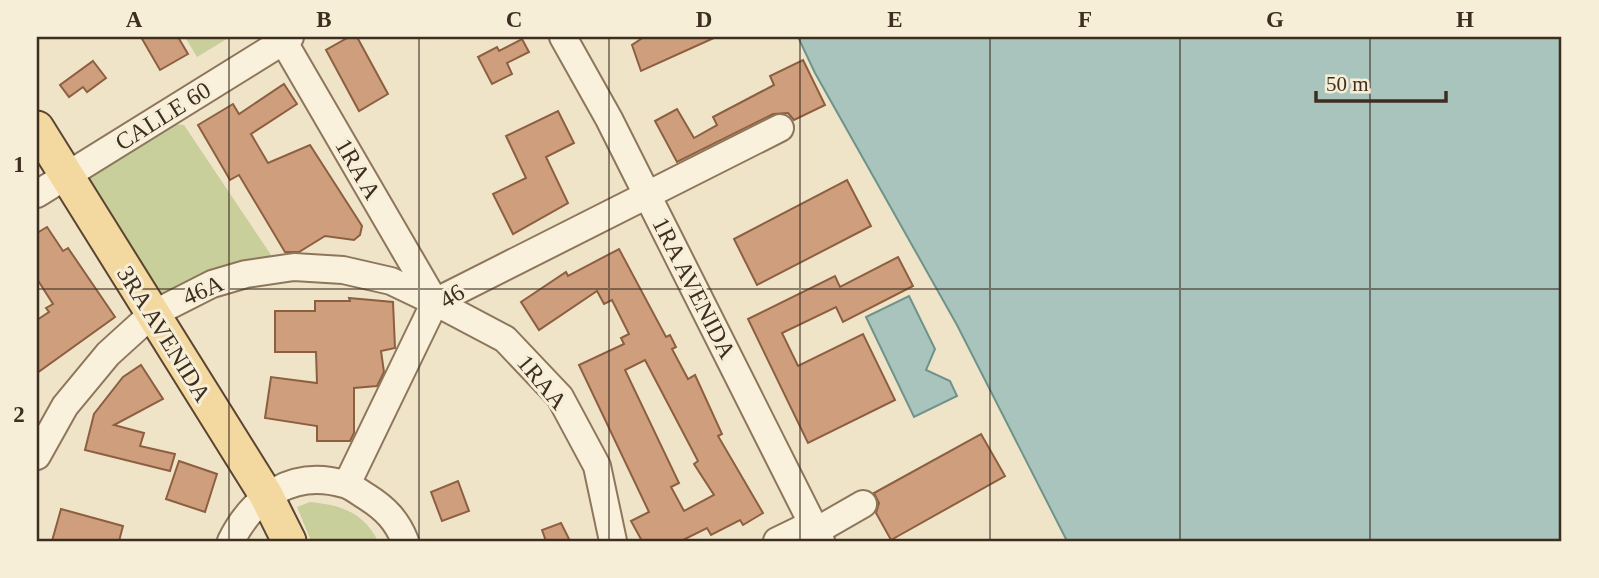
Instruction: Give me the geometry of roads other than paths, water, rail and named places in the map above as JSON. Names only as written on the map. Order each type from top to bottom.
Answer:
[{"type":"main road","name":"3RA AVENIDA","points":[[37,128],[151,315],[266,495],[289,541]]},
{"type":"street","name":"1RA AVENIDA","points":[[563,37],[648,196],[817,532]]},
{"type":"street","name":"CALLE 60","points":[[37,194],[284,38]]},
{"type":"street","name":"1RA A","points":[[284,38],[435,302]]},
{"type":"street","name":"46","points":[[347,484],[435,302],[780,128]]},
{"type":"street","name":"46A","points":[[37,456],[65,406],[108,354],[151,315],[186,296],[229,278],[294,267],[343,270],[391,281],[435,302]]},
{"type":"street","name":"1RAA","points":[[435,302],[505,340],[560,397],[597,466],[613,541]]},
{"type":"street","points":[[231,541],[242,520],[266,495],[300,481],[324,480],[347,484],[386,510],[400,529],[404,541]]},
{"type":"street","points":[[777,541],[817,532],[863,504]]},
{"type":"water","points":[[798,37],[1562,37],[1562,541],[1067,541],[957,325],[815,73]]},
{"type":"water","points":[[909,296],[935,349],[926,370],[950,381],[957,396],[914,417],[866,317]]}]
